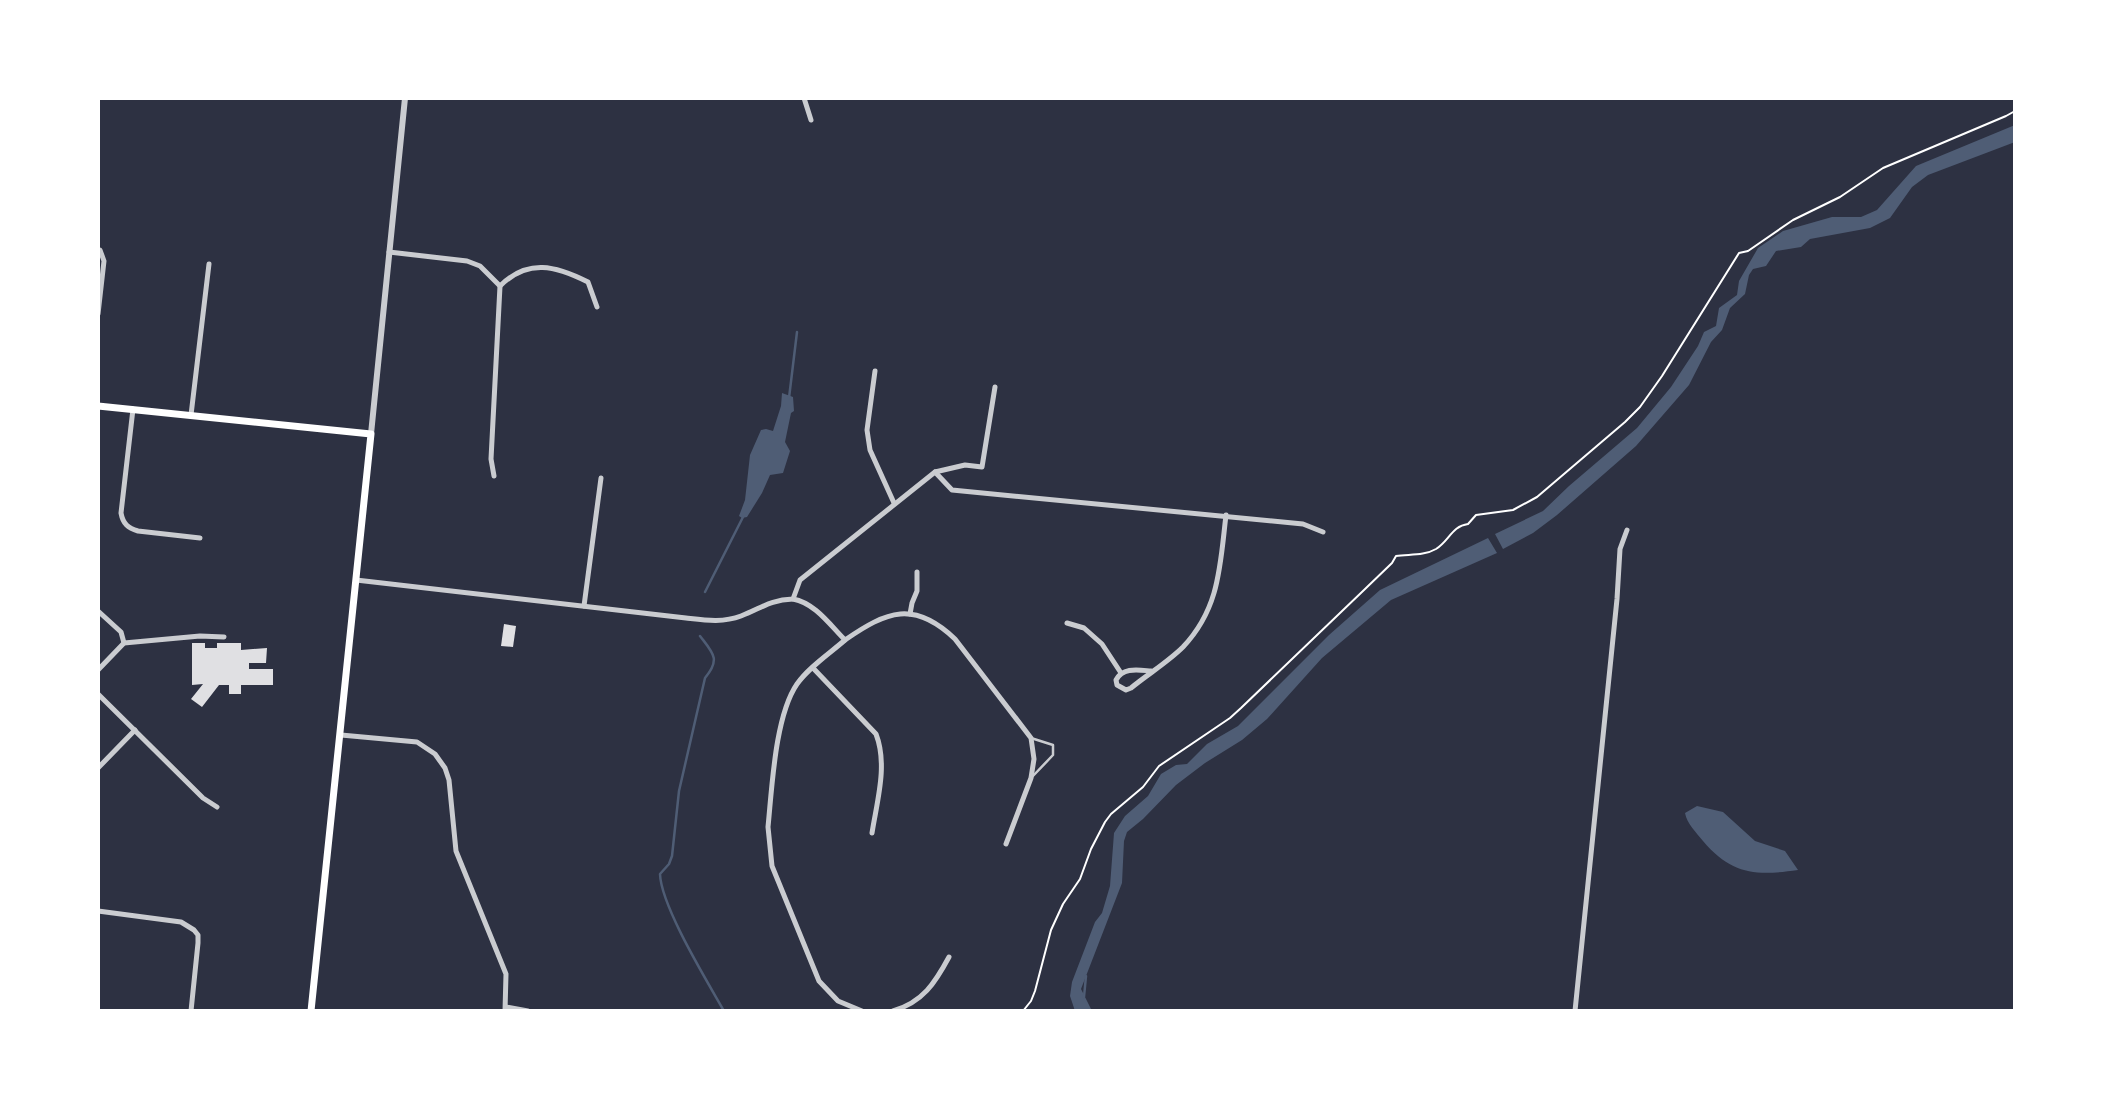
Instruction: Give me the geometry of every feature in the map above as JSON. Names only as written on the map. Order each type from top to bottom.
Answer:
[{"type":"main road","points":[[98,406],[371,434],[311,1011]]},
{"type":"street","points":[[371,434],[405,98]]},
{"type":"street","points":[[804,98],[811,120]]},
{"type":"street","points":[[98,250],[104,261],[98,314]]},
{"type":"street","points":[[389,251],[467,261],[480,266],[500,286]]},
{"type":"street","points":[[191,415],[209,264]]},
{"type":"street","points":[[494,476],[491,459],[500,286],[511,274],[527,268],[544,267],[566,271],[588,282],[597,307]]},
{"type":"street","points":[[875,371],[867,430],[870,450],[894,503]]},
{"type":"street","points":[[793,599],[800,580],[935,472],[965,466],[982,467],[995,387]]},
{"type":"street","points":[[133,409],[122,519],[131,529],[138,531],[200,538]]},
{"type":"street","points":[[935,472],[952,490],[1226,515],[1303,524],[1323,532]]},
{"type":"street","points":[[584,606],[601,478]]},
{"type":"street","points":[[1151,671],[1134,670],[1121,673],[1116,680],[1117,685],[1126,690],[1181,649],[1197,629],[1209,609],[1219,579],[1226,515]]},
{"type":"street","points":[[1575,1011],[1618,599],[1620,549],[1627,530]]},
{"type":"street","points":[[910,614],[917,591],[917,572]]},
{"type":"street","points":[[356,580],[719,620],[739,617],[776,600],[793,599],[801,600],[817,611],[845,640]]},
{"type":"street","points":[[98,611],[121,632],[124,643]]},
{"type":"street","points":[[862,1011],[838,1001],[819,981],[772,866],[768,827],[783,714],[798,682],[845,640],[887,616],[910,614],[944,629],[955,639],[1031,738],[1034,759],[1031,778],[1006,844]]},
{"type":"street","points":[[1067,623],[1084,628],[1102,644],[1121,673]]},
{"type":"street","points":[[98,670],[124,643],[200,636],[224,637]]},
{"type":"street","points":[[813,668],[876,734],[881,746],[883,763],[872,833]]},
{"type":"street","points":[[98,694],[203,798],[217,807]]},
{"type":"street","points":[[98,768],[135,730]]},
{"type":"street","points":[[341,735],[417,742],[435,754],[445,768],[449,780],[456,851],[506,974],[505,1009],[528,1011]]},
{"type":"street","points":[[98,911],[181,922],[194,930],[198,935],[198,943],[191,1011]]},
{"type":"street","points":[[893,1011],[907,1007],[927,992],[949,957]]},
{"type":"lane","points":[[1031,738],[1053,745],[1053,755],[1031,778]]},
{"type":"path","points":[[1023,1011],[1035,991],[1051,930],[1063,904],[1080,879],[1098,835],[1111,814],[1143,787],[1159,766],[1241,708],[1392,563],[1396,556],[1429,552],[1442,544],[1455,529],[1468,524],[1476,515],[1513,510],[1525,504],[1556,482],[1625,422],[1640,407],[1662,376],[1739,253],[1748,251],[1793,220],[1840,197],[1883,168],[2015,111]]},
{"type":"water","points":[[2015,125],[2015,142],[1928,175],[1912,187],[1890,218],[1870,228],[1810,239],[1801,247],[1776,251],[1766,266],[1753,269],[1745,294],[1730,308],[1722,330],[1711,342],[1689,385],[1636,446],[1557,515],[1533,533],[1503,549],[1495,534],[1543,511],[1637,428],[1671,387],[1704,332],[1716,326],[1719,308],[1737,295],[1739,281],[1758,248],[1783,231],[1832,217],[1861,217],[1877,210],[1916,166]]},
{"type":"water","points":[[782,393],[793,397],[794,411],[791,413],[785,442],[790,451],[783,473],[770,475],[747,517],[742,518],[739,516],[745,500],[750,455],[761,430],[773,431]]},
{"type":"water","points":[[1488,538],[1497,553],[1391,600],[1322,658],[1267,719],[1242,740],[1176,785],[1127,832],[1124,841],[1122,883],[1081,989],[1092,1011],[1075,1011],[1070,996],[1072,982],[1095,922],[1102,913],[1110,886],[1114,833],[1125,816],[1148,796],[1161,774],[1176,765],[1187,764],[1207,744],[1238,726],[1329,635],[1380,590]]},
{"type":"water","points":[[1697,806],[1723,812],[1755,841],[1785,851],[1798,870],[1757,872],[1735,867],[1724,861],[1703,841],[1688,821],[1685,813]]},
{"type":"building","points":[[504,624],[516,626],[513,647],[501,646]]},
{"type":"building","points":[[192,643],[205,643],[205,648],[217,648],[217,643],[241,643],[241,650],[267,648],[266,663],[249,663],[249,669],[273,669],[273,685],[241,685],[241,694],[229,694],[229,685],[219,685],[202,707],[191,699],[203,684],[192,685]]},
{"type":"waterway","points":[[789,398],[797,332]]},
{"type":"waterway","points":[[705,592],[743,517]]},
{"type":"waterway","points":[[700,636],[712,652],[714,661],[705,678],[679,791],[672,856],[660,874],[662,888],[676,924],[724,1011]]},
{"type":"waterway","points":[[1084,997],[1086,976]]}]
